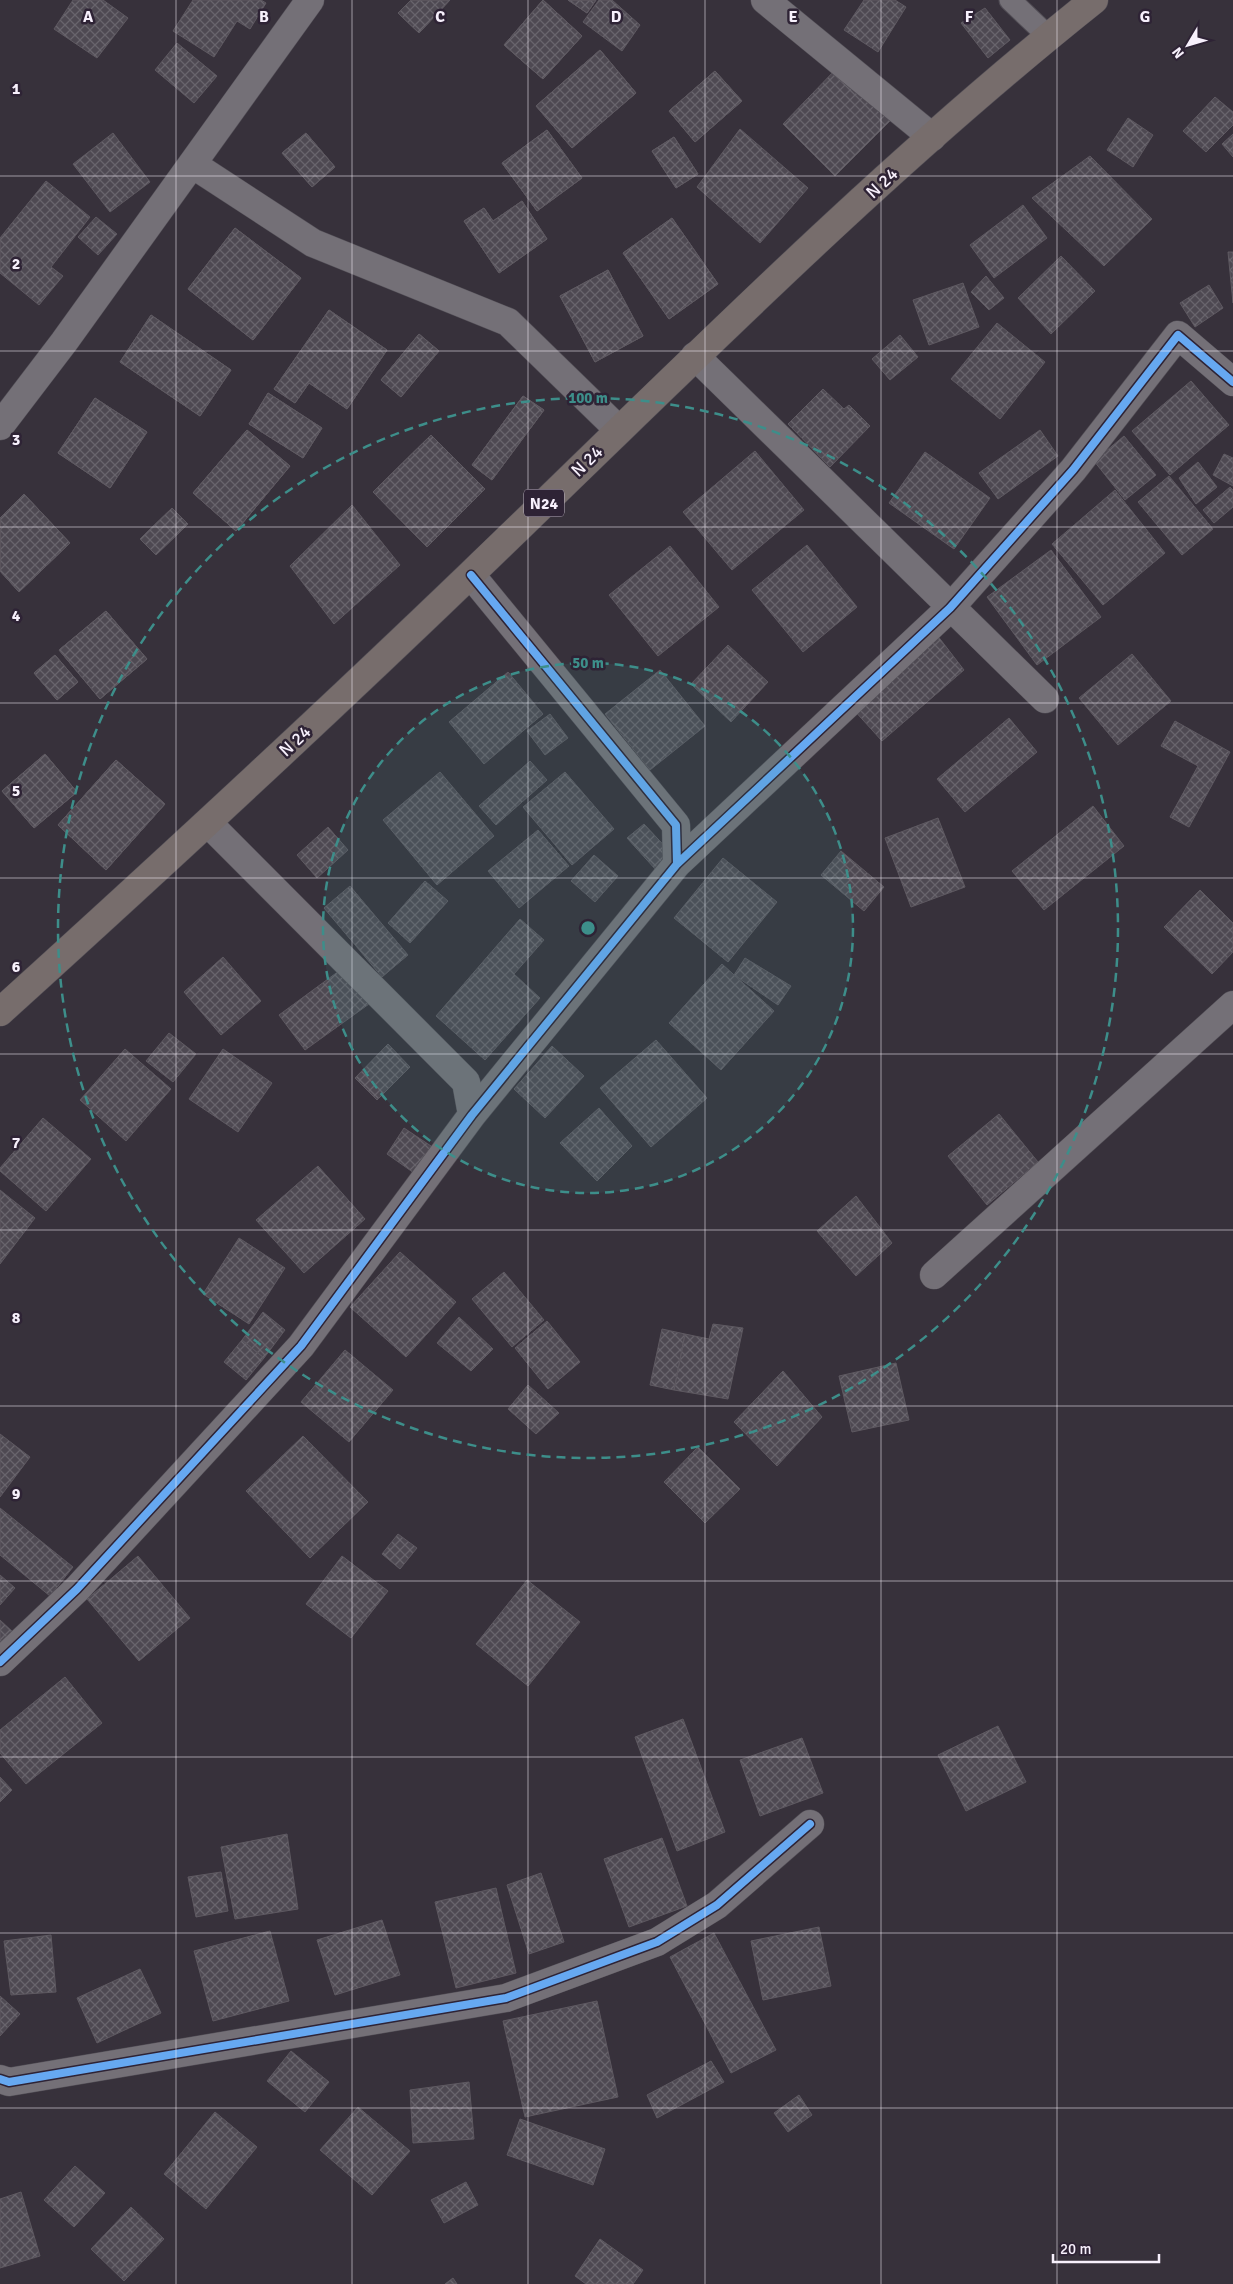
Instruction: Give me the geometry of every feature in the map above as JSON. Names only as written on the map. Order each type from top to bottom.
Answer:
[{"type":"main road","name":"N 24","points":[[0,1012],[208,823],[471,574],[695,356],[932,137],[1048,36],[1094,0]]},
{"type":"street","points":[[0,426],[64,342],[310,0]]},
{"type":"street","points":[[765,0],[932,137]]},
{"type":"street","points":[[192,164],[313,243],[508,322],[619,430]]},
{"type":"street","points":[[0,1662],[77,1589],[301,1346],[472,1115],[677,864],[950,608],[1073,470],[1178,336],[1233,382]]},
{"type":"street","points":[[695,356],[1045,699]]},
{"type":"street","points":[[471,574],[676,825],[677,864]]},
{"type":"street","points":[[208,823],[466,1082],[472,1115]]},
{"type":"street","points":[[934,1275],[1233,1005]]},
{"type":"street","points":[[0,2079],[9,2082],[506,1998],[658,1942],[717,1905],[810,1824]]},
{"type":"lane","points":[[1010,0],[1048,36]]},
{"type":"building","points":[[73,0],[103,0],[128,18],[97,58],[54,29]]},
{"type":"building","points":[[193,0],[261,0],[266,3],[250,29],[237,21],[214,57],[173,31]]},
{"type":"building","points":[[411,0],[450,0],[419,33],[398,13]]},
{"type":"building","points":[[411,0],[450,0],[419,33],[398,13]]},
{"type":"building","points":[[543,0],[582,36],[543,79],[504,45]]},
{"type":"building","points":[[543,0],[582,36],[543,79],[504,45]]},
{"type":"building","points":[[568,0],[596,0],[587,13]]},
{"type":"building","points":[[568,0],[596,0],[587,13]]},
{"type":"building","points":[[599,0],[612,0],[640,25],[622,51],[583,22]]},
{"type":"building","points":[[864,0],[895,0],[906,7],[878,52],[844,30]]},
{"type":"building","points":[[985,8],[1010,40],[988,58],[961,23]]},
{"type":"building","points":[[177,43],[217,76],[194,103],[155,70]]},
{"type":"building","points":[[600,50],[636,93],[572,148],[536,106]]},
{"type":"building","points":[[600,50],[636,93],[572,148],[536,106]]},
{"type":"building","points":[[837,68],[890,121],[835,176],[783,124]]},
{"type":"building","points":[[715,71],[742,101],[695,142],[669,111]]},
{"type":"building","points":[[715,71],[742,101],[695,142],[669,111]]},
{"type":"building","points":[[1215,97],[1233,112],[1233,125],[1206,152],[1183,131]]},
{"type":"building","points":[[1128,118],[1153,135],[1133,167],[1107,150]]},
{"type":"building","points":[[740,129],[808,188],[760,243],[697,187]]},
{"type":"building","points":[[547,130],[582,178],[537,211],[502,163]]},
{"type":"building","points":[[547,130],[582,178],[537,211],[502,163]]},
{"type":"building","points":[[113,133],[150,182],[110,212],[73,164]]},
{"type":"building","points":[[306,133],[335,167],[312,187],[282,153]]},
{"type":"building","points":[[306,133],[335,167],[312,187],[282,153]]},
{"type":"building","points":[[1233,134],[1233,157],[1222,144]]},
{"type":"building","points":[[674,137],[698,174],[676,188],[652,151]]},
{"type":"building","points":[[674,137],[698,174],[676,188],[652,151]]},
{"type":"building","points":[[1090,156],[1152,219],[1104,266],[1032,198]]},
{"type":"building","points":[[46,181],[90,217],[51,267],[63,276],[39,305],[0,273],[0,238]]},
{"type":"building","points":[[522,201],[547,239],[499,273],[464,221],[484,208],[493,221]]},
{"type":"building","points":[[522,201],[547,239],[499,273],[464,221],[484,208],[493,221]]},
{"type":"building","points":[[1023,205],[1047,238],[994,278],[970,245]]},
{"type":"building","points":[[96,217],[117,234],[98,255],[78,237]]},
{"type":"building","points":[[672,218],[718,284],[669,319],[623,253]]},
{"type":"building","points":[[672,218],[718,284],[669,319],[623,253]]},
{"type":"building","points":[[235,228],[301,278],[253,340],[188,289]]},
{"type":"building","points":[[235,228],[301,278],[253,340],[188,289]]},
{"type":"building","points":[[1228,252],[1233,252],[1233,303]]},
{"type":"building","points":[[1061,256],[1095,291],[1051,334],[1018,298]]},
{"type":"building","points":[[608,270],[643,336],[595,362],[560,296]]},
{"type":"building","points":[[608,270],[643,336],[595,362],[560,296]]},
{"type":"building","points":[[986,276],[1004,298],[989,310],[971,292]]},
{"type":"building","points":[[963,283],[979,327],[929,345],[913,300]]},
{"type":"building","points":[[1209,285],[1223,308],[1195,327],[1180,303]]},
{"type":"building","points":[[329,310],[387,350],[347,409],[309,383],[295,403],[274,389]]},
{"type":"building","points":[[329,310],[387,350],[347,409],[309,383],[295,403],[274,389]]},
{"type":"building","points":[[151,315],[231,370],[200,416],[120,362]]},
{"type":"building","points":[[151,315],[231,370],[200,416],[120,362]]},
{"type":"building","points":[[997,323],[1045,362],[1000,419],[951,379]]},
{"type":"building","points":[[419,334],[439,351],[401,397],[381,380]]},
{"type":"building","points":[[419,334],[439,351],[401,397],[381,380]]},
{"type":"building","points":[[900,335],[918,357],[890,380],[872,359]]},
{"type":"building","points":[[1191,381],[1229,425],[1170,475],[1132,431]]},
{"type":"building","points":[[823,389],[844,409],[849,405],[870,426],[830,467],[788,424]]},
{"type":"building","points":[[268,393],[322,428],[303,458],[249,424]]},
{"type":"building","points":[[268,393],[322,428],[303,458],[249,424]]},
{"type":"building","points":[[523,396],[544,410],[492,480],[472,465]]},
{"type":"building","points":[[523,396],[544,410],[492,480],[472,465]]},
{"type":"building","points":[[95,398],[147,432],[110,488],[58,453]]},
{"type":"building","points":[[95,398],[147,432],[110,488],[58,453]]},
{"type":"building","points":[[247,430],[290,466],[236,531],[193,493]]},
{"type":"building","points":[[247,430],[290,466],[236,531],[193,493]]},
{"type":"building","points":[[1040,430],[1058,456],[998,499],[979,473]]},
{"type":"building","points":[[431,435],[485,489],[427,547],[373,492]]},
{"type":"building","points":[[431,435],[485,489],[427,547],[373,492]]},
{"type":"building","points":[[1124,436],[1156,475],[1125,500],[1094,461]]},
{"type":"building","points":[[755,451],[804,510],[732,570],[683,512]]},
{"type":"building","points":[[925,452],[990,498],[954,549],[889,503]]},
{"type":"building","points":[[1224,454],[1233,458],[1233,486],[1213,475]]},
{"type":"building","points":[[1198,462],[1217,487],[1196,504],[1179,478]]},
{"type":"building","points":[[1169,476],[1213,529],[1182,555],[1138,502]]},
{"type":"building","points":[[1230,487],[1233,490],[1233,507],[1214,523],[1203,510]]},
{"type":"building","points":[[1115,490],[1165,553],[1103,605],[1052,544]]},
{"type":"building","points":[[24,494],[70,543],[19,592],[0,571],[0,518]]},
{"type":"building","points":[[24,494],[70,543],[19,592],[0,571],[0,518]]},
{"type":"building","points":[[352,505],[400,565],[334,624],[290,566]]},
{"type":"building","points":[[172,508],[188,524],[156,555],[140,539]]},
{"type":"building","points":[[172,508],[188,524],[156,555],[140,539]]},
{"type":"building","points":[[807,545],[857,607],[803,652],[752,590]]},
{"type":"building","points":[[670,546],[719,607],[658,656],[609,595]]},
{"type":"building","points":[[1051,550],[1101,617],[1037,665],[987,597]]},
{"type":"building","points":[[106,611],[147,659],[100,699],[59,650]]},
{"type":"building","points":[[106,611],[147,659],[100,699],[59,650]]},
{"type":"building","points":[[937,635],[964,670],[882,741],[853,709]]},
{"type":"building","points":[[728,645],[768,682],[731,722],[691,684]]},
{"type":"building","points":[[1132,654],[1171,701],[1118,745],[1079,698]]},
{"type":"building","points":[[55,655],[78,682],[57,700],[34,673]]},
{"type":"building","points":[[55,655],[78,682],[57,700],[34,673]]},
{"type":"building","points":[[660,670],[705,726],[650,770],[605,714]]},
{"type":"building","points":[[508,672],[543,714],[484,764],[449,722]]},
{"type":"building","points":[[550,714],[568,738],[545,755],[527,731]]},
{"type":"building","points":[[1009,718],[1037,752],[965,812],[937,779]]},
{"type":"building","points":[[1175,721],[1230,752],[1189,827],[1170,817],[1198,766],[1161,746]]},
{"type":"building","points":[[45,754],[77,792],[34,828],[2,791]]},
{"type":"building","points":[[45,754],[77,792],[34,828],[2,791]]},
{"type":"building","points":[[116,760],[165,804],[106,870],[58,825]]},
{"type":"building","points":[[116,760],[165,804],[106,870],[58,825]]},
{"type":"building","points":[[530,761],[547,780],[496,825],[479,806]]},
{"type":"building","points":[[440,772],[494,836],[437,885],[383,820]]},
{"type":"building","points":[[565,772],[614,829],[572,865],[523,807]]},
{"type":"building","points":[[1093,806],[1124,846],[1044,910],[1012,871]]},
{"type":"building","points":[[938,818],[965,887],[911,907],[885,838]]},
{"type":"building","points":[[644,824],[672,854],[656,870],[627,838]]},
{"type":"building","points":[[328,827],[348,850],[317,878],[297,855]]},
{"type":"building","points":[[538,830],[569,866],[519,908],[488,871]]},
{"type":"building","points":[[841,851],[884,887],[864,911],[821,875]]},
{"type":"building","points":[[594,855],[618,876],[595,902],[571,881]]},
{"type":"building","points":[[723,858],[777,902],[728,962],[674,918]]},
{"type":"building","points":[[425,881],[448,901],[410,943],[388,923]]},
{"type":"building","points":[[350,886],[408,955],[382,977],[324,908]]},
{"type":"building","points":[[1200,890],[1233,923],[1233,952],[1212,974],[1164,927]]},
{"type":"building","points":[[520,919],[544,940],[514,974],[540,998],[485,1060],[436,1016]]},
{"type":"building","points":[[223,957],[261,1001],[221,1035],[184,992]]},
{"type":"building","points":[[745,958],[791,986],[778,1005],[734,975]]},
{"type":"building","points":[[722,964],[774,1011],[721,1070],[669,1023]]},
{"type":"building","points":[[343,968],[369,1004],[305,1050],[279,1015]]},
{"type":"building","points":[[169,1033],[196,1054],[173,1082],[146,1061]]},
{"type":"building","points":[[656,1040],[707,1098],[651,1147],[600,1088]]},
{"type":"building","points":[[388,1044],[410,1067],[377,1100],[355,1078]]},
{"type":"building","points":[[552,1046],[584,1076],[545,1118],[514,1089]]},
{"type":"building","points":[[125,1049],[171,1089],[126,1141],[80,1100]]},
{"type":"building","points":[[223,1049],[272,1083],[238,1132],[189,1099]]},
{"type":"building","points":[[599,1108],[632,1146],[597,1181],[560,1143]]},
{"type":"building","points":[[999,1114],[1038,1162],[987,1205],[948,1156]]},
{"type":"building","points":[[43,1118],[91,1159],[46,1211],[0,1171],[0,1168]]},
{"type":"building","points":[[404,1128],[431,1146],[414,1173],[387,1154]]},
{"type":"building","points":[[318,1166],[365,1219],[304,1273],[256,1220]]},
{"type":"building","points":[[0,1190],[35,1218],[0,1264]]},
{"type":"building","points":[[856,1196],[892,1243],[856,1276],[817,1231]]},
{"type":"building","points":[[239,1238],[285,1268],[249,1324],[203,1294]]},
{"type":"building","points":[[400,1252],[456,1302],[406,1357],[350,1307]]},
{"type":"building","points":[[504,1272],[544,1320],[512,1347],[472,1299]]},
{"type":"building","points":[[263,1312],[285,1330],[264,1358],[242,1340]]},
{"type":"building","points":[[459,1317],[493,1349],[471,1371],[437,1343]]},
{"type":"building","points":[[547,1321],[580,1362],[548,1389],[515,1348]]},
{"type":"building","points":[[713,1324],[743,1328],[728,1399],[674,1390],[685,1334],[709,1339]]},
{"type":"building","points":[[662,1329],[685,1334],[674,1390],[650,1385]]},
{"type":"building","points":[[242,1340],[264,1358],[246,1380],[224,1362]]},
{"type":"building","points":[[345,1350],[393,1390],[349,1442],[301,1402]]},
{"type":"building","points":[[896,1363],[909,1420],[852,1432],[839,1376]]},
{"type":"building","points":[[783,1371],[822,1417],[777,1466],[734,1422]]},
{"type":"building","points":[[528,1385],[559,1413],[536,1434],[508,1409]]},
{"type":"building","points":[[0,1434],[30,1457],[0,1497]]},
{"type":"building","points":[[303,1436],[368,1502],[310,1558],[246,1491]]},
{"type":"building","points":[[698,1447],[740,1489],[705,1523],[664,1482]]},
{"type":"building","points":[[0,1508],[73,1567],[50,1596],[0,1555]]},
{"type":"building","points":[[398,1534],[417,1548],[400,1569],[382,1554]]},
{"type":"building","points":[[138,1556],[190,1618],[139,1661],[87,1599]]},
{"type":"building","points":[[342,1556],[388,1591],[351,1638],[306,1604]]},
{"type":"building","points":[[0,1575],[15,1588],[0,1605]]},
{"type":"building","points":[[527,1580],[580,1622],[528,1686],[476,1644]]},
{"type":"building","points":[[0,1620],[14,1633],[0,1649]]},
{"type":"building","points":[[65,1677],[102,1723],[26,1784],[0,1753],[0,1730]]},
{"type":"building","points":[[683,1719],[725,1832],[677,1851],[635,1737]]},
{"type":"building","points":[[998,1726],[1026,1782],[966,1811],[938,1755]]},
{"type":"building","points":[[802,1738],[823,1793],[760,1816],[740,1760]]},
{"type":"building","points":[[0,1777],[12,1790],[0,1802]]},
{"type":"building","points":[[287,1834],[298,1909],[235,1919],[221,1847]]},
{"type":"building","points":[[662,1838],[687,1906],[629,1927],[604,1859]]},
{"type":"building","points":[[221,1872],[228,1911],[196,1917],[188,1877]]},
{"type":"building","points":[[541,1873],[564,1942],[529,1954],[507,1885]]},
{"type":"building","points":[[496,1888],[516,1973],[456,1988],[435,1902]]},
{"type":"building","points":[[382,1920],[400,1975],[335,1995],[317,1940]]},
{"type":"building","points":[[819,1927],[831,1986],[763,2000],[751,1941]]},
{"type":"building","points":[[270,1931],[289,2001],[213,2021],[194,1951]]},
{"type":"building","points":[[714,1933],[776,2050],[731,2073],[670,1957]]},
{"type":"building","points":[[51,1935],[56,1992],[11,1995],[4,1941]]},
{"type":"building","points":[[140,1969],[161,2013],[97,2043],[77,1998]]},
{"type":"building","points":[[0,1996],[20,2014],[0,2036]]},
{"type":"building","points":[[597,2001],[618,2097],[525,2117],[503,2021]]},
{"type":"building","points":[[291,2051],[329,2082],[305,2112],[267,2081]]},
{"type":"building","points":[[711,2061],[724,2082],[657,2118],[647,2095]]},
{"type":"building","points":[[469,2082],[474,2139],[413,2143],[410,2090]]},
{"type":"building","points":[[799,2095],[812,2115],[788,2132],[774,2113]]},
{"type":"building","points":[[358,2107],[410,2151],[372,2195],[320,2150]]},
{"type":"building","points":[[215,2112],[257,2147],[206,2209],[164,2174]]},
{"type":"building","points":[[520,2119],[605,2149],[593,2185],[507,2155]]},
{"type":"building","points":[[75,2166],[105,2193],[74,2227],[44,2200]]},
{"type":"building","points":[[466,2182],[478,2205],[444,2223],[431,2200]]},
{"type":"building","points":[[21,2192],[40,2256],[0,2268],[0,2199]]},
{"type":"building","points":[[131,2207],[164,2239],[124,2281],[91,2249]]},
{"type":"building","points":[[600,2239],[643,2270],[633,2284],[586,2284],[575,2276]]},
{"type":"building","points":[[453,2278],[457,2284],[445,2284]]},
{"type":"cycle path","points":[[677,864],[950,608],[1073,470],[1178,335],[1233,382]]},
{"type":"cycle path","points":[[0,1662],[77,1589],[301,1346],[472,1115],[677,864],[676,825],[471,575]]},
{"type":"cycle path","points":[[0,2079],[9,2082],[506,1998],[657,1942],[717,1905],[810,1824]]}]
